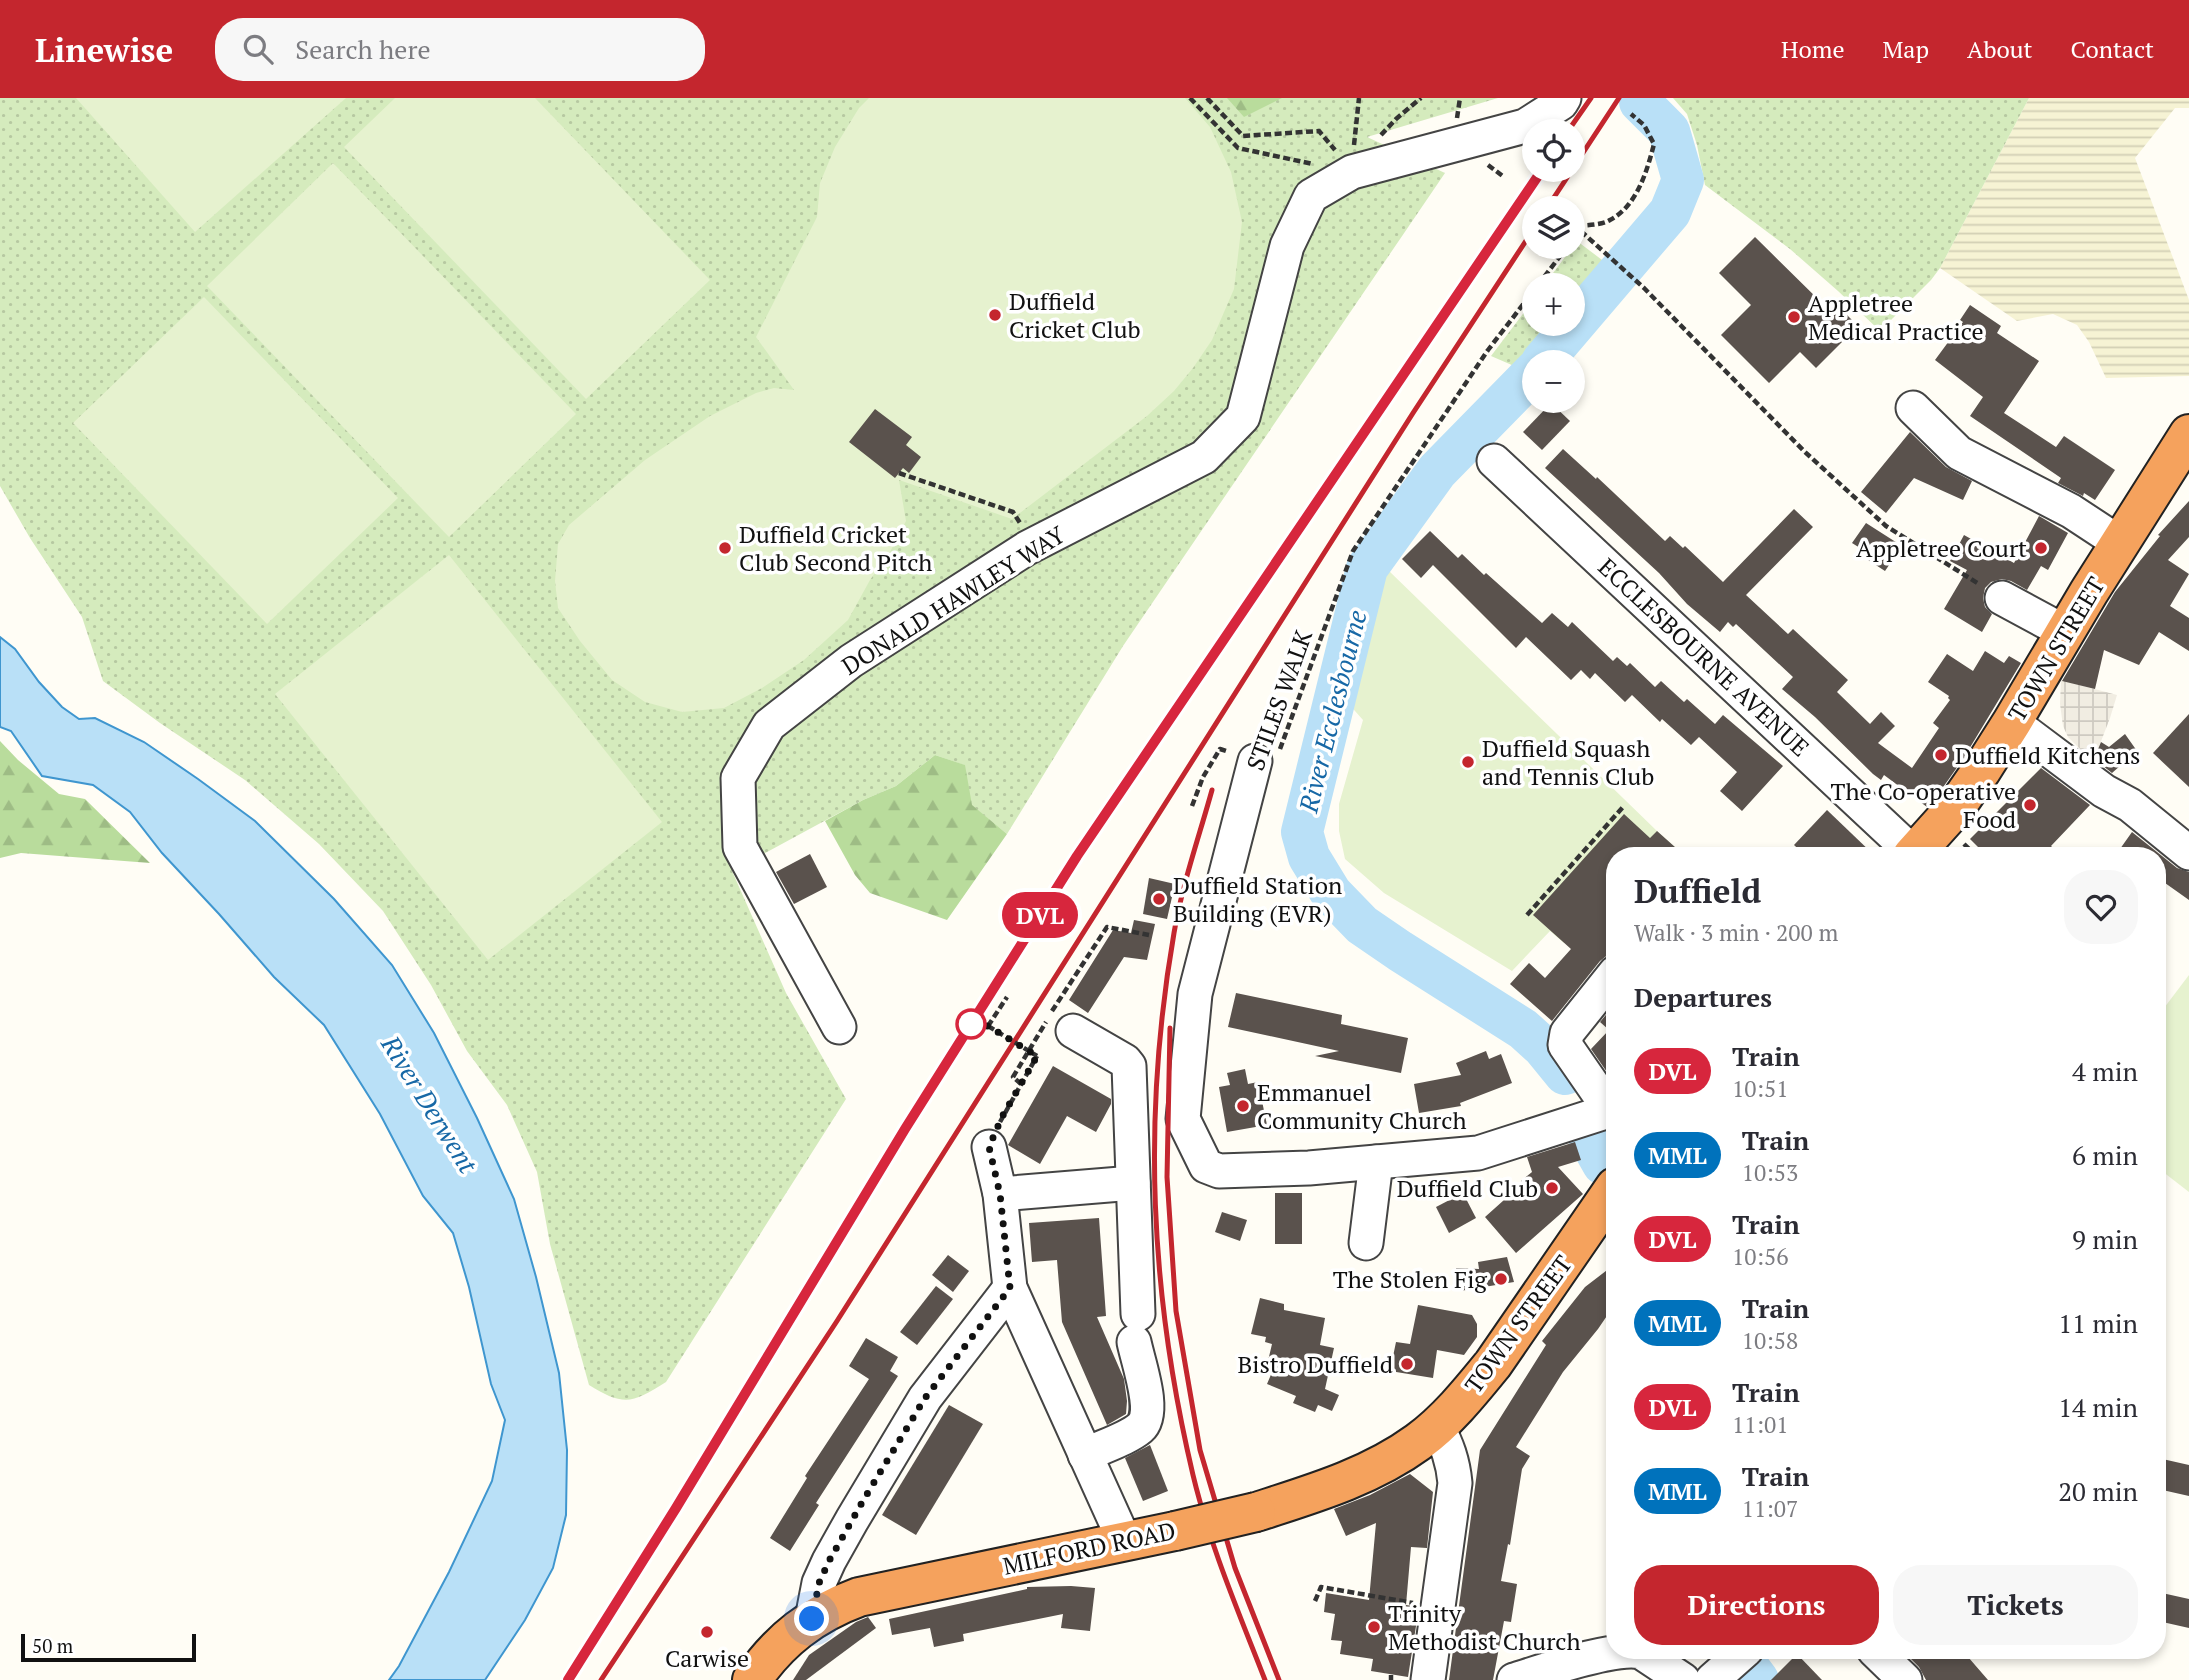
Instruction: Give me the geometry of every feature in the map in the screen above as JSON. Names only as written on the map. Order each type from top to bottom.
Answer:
[{"type":"highway","name":"TOWN STREET","points":[[1920,847],[1956,807],[2012,722],[2189,434]]},
{"type":"highway","name":"TOWN STREET","points":[[1437,1426],[1493,1364],[1605,1203]]},
{"type":"highway","name":"MILFORD ROAD","points":[[752,1680],[789,1635],[812,1619],[847,1601],[872,1593],[1256,1512],[1316,1493],[1364,1473],[1418,1442],[1437,1426]]},
{"type":"street","name":"DONALD HAWLEY WAY","points":[[839,1027],[740,848],[738,778],[769,725],[851,662],[1034,544],[1204,457],[1243,417],[1287,246],[1311,196],[1347,156],[1525,126],[1561,103],[1564,98]]},
{"type":"street","points":[[1913,408],[1959,453],[2071,511],[2106,534],[2122,540]]},
{"type":"street","name":"ECCLESBOURNE AVENUE","points":[[1494,461],[1904,847]]},
{"type":"street","points":[[2002,598],[2065,632]]},
{"type":"street","points":[[2012,722],[2104,791],[2130,806],[2189,853]]},
{"type":"street","points":[[1265,760],[1195,995],[1183,1119],[1206,1166],[1219,1171],[1309,1168],[1478,1153],[1606,1112]]},
{"type":"street","points":[[1606,988],[1567,1033],[1565,1045],[1606,1103]]},
{"type":"street","points":[[1073,1031],[1125,1061],[1129,1066],[1136,1328],[1148,1404],[1146,1421],[1136,1430],[1085,1455]]},
{"type":"street","points":[[989,1147],[1000,1194],[1010,1288],[1124,1540]]},
{"type":"street","points":[[1366,1243],[1376,1162]]},
{"type":"street","points":[[1000,1194],[1133,1182]]},
{"type":"street","points":[[812,1619],[819,1583],[872,1486],[925,1398],[1010,1288]]},
{"type":"street","points":[[1428,1680],[1455,1483],[1453,1462],[1437,1426]]},
{"type":"street","points":[[1514,1680],[1606,1655]]},
{"type":"street","points":[[1652,1659],[1683,1680]]},
{"type":"street","points":[[1712,1680],[1736,1659]]},
{"type":"street","points":[[1883,1659],[1905,1680]]},
{"type":"path","points":[[1190,98],[1238,148],[1347,156]]},
{"type":"path","points":[[1207,98],[1243,135],[1319,131],[1347,156]]},
{"type":"path","points":[[1347,156],[1359,98]]},
{"type":"path","points":[[1585,225],[1609,221],[1627,206],[1640,187],[1654,144],[1644,125],[1631,114]]},
{"type":"path","points":[[1585,234],[1644,288],[1805,452],[1886,526],[2002,598]]},
{"type":"path","name":"STILES WALK","points":[[1547,273],[1558,259]]},
{"type":"path","name":"STILES WALK","points":[[1265,760],[1353,551],[1488,350],[1522,305]]},
{"type":"path","points":[[899,473],[1013,512],[1034,544]]},
{"type":"path","points":[[1192,806],[1203,777],[1220,750],[1265,760]]},
{"type":"path","points":[[1527,915],[1623,807]]},
{"type":"path","points":[[1021,1084],[1013,1077],[1063,992],[1107,927],[1149,935]]},
{"type":"path","points":[[989,1147],[1002,1117],[1037,1056],[988,1026],[1007,998]]},
{"type":"path","points":[[1315,1601],[1321,1587],[1437,1607]]},
{"type":"shaded area","points":[[2029,98],[2189,98],[2189,108],[2175,108],[2135,158],[2189,300],[2189,376],[2106,378],[2089,342],[2077,325],[2053,314],[2017,321],[1940,268]]},
{"type":"shaded area","points":[[2061,680],[2117,695],[2093,762],[2068,737],[2063,726]]},
{"type":"green space","points":[[0,98],[1498,98],[1367,137],[1445,173],[1123,646],[1007,834],[971,805],[964,765],[935,755],[896,786],[863,800],[732,871],[786,993],[846,1099],[666,1382],[628,1400],[611,1397],[589,1385],[550,1244],[537,1172],[507,1105],[467,1051],[431,985],[383,911],[319,844],[245,780],[103,681],[82,617],[30,538],[0,486]]},
{"type":"green space","points":[[76,98],[346,98],[195,232]]},
{"type":"green space","points":[[395,98],[535,98],[710,280],[586,399],[344,147]]},
{"type":"green space","name":"Duffield Cricket Club","points":[[869,98],[1185,98],[1210,127],[1231,172],[1242,222],[1234,289],[1212,340],[1174,391],[1147,416],[1012,519],[899,480],[906,521],[890,552],[870,580],[848,620],[804,660],[762,688],[724,708],[682,712],[645,702],[612,680],[580,641],[558,608],[555,581],[558,544],[569,525],[645,460],[710,416],[756,393],[774,388],[794,390],[756,337],[817,217],[820,183],[835,147],[859,108]]},
{"type":"green space","points":[[1227,98],[1282,98],[1244,117]]},
{"type":"green space","points":[[1673,98],[2029,98],[1940,268],[1880,331],[1790,249],[1705,185],[1687,114]]},
{"type":"green space","points":[[333,163],[576,414],[449,537],[207,286]]},
{"type":"green space","points":[[1585,247],[1610,266],[1585,296],[1585,273],[1553,273],[1564,259],[1585,259]]},
{"type":"green space","points":[[204,297],[398,498],[267,624],[73,423]]},
{"type":"green space","points":[[1522,315],[1522,336],[1551,336],[1538,350],[1522,350],[1521,369],[1491,356]]},
{"type":"green space","points":[[449,555],[662,822],[488,960],[275,694]]},
{"type":"green space","name":"Duffield Squash and Tennis Club","points":[[1388,570],[1675,847],[1606,847],[1606,905],[1602,901],[1564,943],[1550,931],[1512,971],[1384,893],[1345,859],[1339,831],[1339,804],[1363,720],[1347,702]]},
{"type":"green space","points":[[0,741],[18,760],[59,794],[85,799],[150,863],[21,853],[0,858]]},
{"type":"green space","points":[[935,755],[965,765],[972,805],[1007,834],[947,920],[870,893],[855,875],[825,821],[896,786]]},
{"type":"green space","points":[[2189,975],[2189,1192],[2166,1174],[2166,1005]]},
{"type":"water","name":"River Derwent","points":[[0,637],[15,649],[39,682],[62,707],[79,719],[95,718],[144,742],[198,779],[255,821],[334,899],[392,965],[434,1033],[477,1118],[514,1199],[536,1277],[559,1373],[567,1450],[566,1515],[553,1568],[525,1620],[485,1680],[389,1680],[449,1572],[492,1481],[505,1420],[491,1384],[469,1287],[453,1233],[423,1196],[380,1114],[324,1025],[274,977],[162,853],[130,812],[93,785],[42,776],[11,731],[0,727]]},
{"type":"building","name":"Appletree Medical Practice","points":[[1755,237],[1827,308],[1833,301],[1858,326],[1816,368],[1800,352],[1769,383],[1721,335],[1751,305],[1719,273]]},
{"type":"building","points":[[1970,305],[2001,326],[1997,333],[2039,361],[2004,413],[2056,447],[2064,436],[2115,470],[2095,500],[2058,483],[2061,478],[1970,416],[1983,397],[1935,360],[1963,322],[1960,320]]},
{"type":"building","points":[[875,409],[912,437],[906,445],[921,457],[909,473],[903,468],[895,478],[849,442]]},
{"type":"building","points":[[1541,413],[1562,413],[1570,421],[1542,450],[1523,432]]},
{"type":"building","points":[[1910,432],[1946,467],[1972,481],[1963,500],[1914,478],[1886,513],[1861,492]]},
{"type":"building","points":[[1563,449],[1665,541],[1670,536],[1683,548],[1685,546],[1723,582],[1794,509],[1813,527],[1746,595],[1788,634],[1793,629],[1848,680],[1837,692],[1870,724],[1881,712],[1895,726],[1878,743],[1912,768],[1939,728],[1933,723],[1950,700],[1949,696],[1928,682],[1947,654],[1973,671],[1985,651],[2004,663],[2009,656],[2021,663],[1963,759],[1927,807],[1884,775],[1881,780],[1873,774],[1782,689],[1793,677],[1736,624],[1733,627],[1728,622],[1720,632],[1687,604],[1659,573],[1545,468]]},
{"type":"building","points":[[2189,501],[2189,537],[2168,560],[2189,574],[2170,606],[2189,618],[2189,651],[2159,632],[2139,665],[2104,650],[2095,689],[2062,681],[2115,592],[2160,536],[2158,535]]},
{"type":"building","name":"Appletree Court","points":[[2039,516],[2068,533],[2048,570],[2041,566],[2027,590],[2002,579],[1991,582],[1985,588],[1983,598],[1985,607],[1992,614],[1982,632],[1944,609],[1967,570],[1950,561],[1964,535],[2014,563]]},
{"type":"building","points":[[1866,523],[1902,546],[1885,571],[1865,558],[1868,553],[1852,543]]},
{"type":"building","points":[[1430,531],[1458,558],[1462,554],[1484,575],[1486,573],[1542,623],[1552,613],[1568,627],[1572,622],[1613,661],[1617,657],[1627,666],[1630,663],[1655,687],[1661,681],[1684,702],[1687,699],[1715,724],[1723,715],[1783,766],[1742,811],[1720,791],[1737,772],[1699,737],[1691,745],[1662,719],[1660,722],[1632,695],[1625,702],[1595,673],[1590,679],[1581,670],[1571,680],[1526,637],[1516,648],[1433,565],[1421,578],[1402,559]]},
{"type":"building","points":[[2189,714],[2189,787],[2153,753]]},
{"type":"building","points":[[2125,734],[2137,751],[2112,773],[2094,759],[2101,742],[2109,747]]},
{"type":"building","name":"The Co-operative Food","points":[[2041,768],[2090,805],[2052,847],[1978,847],[1970,839]]},
{"type":"building","points":[[1827,810],[1866,847],[1796,847],[1794,845]]},
{"type":"building","points":[[1624,814],[1650,838],[1657,831],[1675,847],[1606,847],[1606,956],[1552,1021],[1510,984],[1529,963],[1545,978],[1571,949],[1533,915]]},
{"type":"building","points":[[2132,832],[2151,847],[2121,847]]},
{"type":"building","points":[[810,854],[827,887],[794,904],[776,872]]},
{"type":"building","points":[[2166,859],[2177,868],[2189,872],[2189,900],[2166,884]]},
{"type":"building","name":"Duffield Station Building (EVR)","points":[[1149,878],[1175,884],[1167,919],[1143,914]]},
{"type":"building","points":[[1134,920],[1155,924],[1147,960],[1124,957],[1088,1013],[1069,1000],[1113,930],[1131,933]]},
{"type":"building","points":[[1236,993],[1342,1015],[1341,1024],[1408,1038],[1401,1073],[1315,1056],[1339,1051],[1228,1027]]},
{"type":"building","points":[[1606,1015],[1606,1027],[1600,1022]]},
{"type":"building","points":[[1606,1033],[1606,1071],[1591,1049]]},
{"type":"building","points":[[1486,1051],[1489,1059],[1501,1054],[1512,1083],[1460,1103],[1461,1106],[1419,1113],[1414,1084],[1461,1075],[1456,1063]]},
{"type":"building","points":[[1053,1066],[1111,1099],[1111,1104],[1096,1132],[1067,1116],[1040,1164],[1008,1145]]},
{"type":"building","name":"Emmanuel Community Church","points":[[1245,1069],[1248,1084],[1258,1082],[1267,1125],[1227,1132],[1219,1087],[1230,1085],[1227,1073]]},
{"type":"building","points":[[1575,1142],[1581,1160],[1558,1167],[1583,1194],[1516,1253],[1485,1217],[1532,1172],[1527,1157]]},
{"type":"building","points":[[1275,1193],[1302,1193],[1302,1244],[1275,1244]]},
{"type":"building","points":[[1463,1193],[1476,1218],[1449,1233],[1436,1207]]},
{"type":"building","points":[[1222,1212],[1247,1220],[1240,1241],[1215,1232]]},
{"type":"building","points":[[1099,1218],[1106,1316],[1097,1317],[1124,1379],[1127,1401],[1126,1414],[1107,1425],[1062,1322],[1057,1260],[1032,1262],[1029,1223]]},
{"type":"building","points":[[948,1255],[969,1271],[953,1292],[932,1275]]},
{"type":"building","points":[[1507,1257],[1514,1282],[1460,1291],[1456,1268],[1479,1269],[1478,1262]]},
{"type":"building","points":[[1606,1271],[1606,1317],[1563,1372],[1516,1447],[1530,1456],[1522,1469],[1510,1545],[1508,1544],[1501,1581],[1517,1584],[1511,1622],[1504,1621],[1493,1680],[1449,1680],[1480,1450],[1546,1345],[1542,1341],[1585,1287]]},
{"type":"building","points":[[936,1286],[953,1299],[917,1345],[900,1332]]},
{"type":"building","points":[[1260,1298],[1284,1304],[1284,1310],[1325,1318],[1320,1345],[1334,1348],[1325,1389],[1339,1395],[1332,1411],[1318,1405],[1315,1412],[1293,1403],[1296,1396],[1267,1384],[1276,1363],[1268,1361],[1272,1344],[1265,1342],[1266,1337],[1251,1334]]},
{"type":"building","points":[[1418,1305],[1472,1315],[1477,1324],[1477,1337],[1464,1355],[1437,1350],[1433,1378],[1390,1371],[1396,1342],[1410,1344]]},
{"type":"building","points":[[866,1338],[898,1357],[890,1371],[898,1376],[816,1503],[819,1505],[790,1551],[770,1538],[807,1478],[805,1476],[869,1379],[849,1366]]},
{"type":"building","points":[[949,1405],[983,1424],[916,1535],[882,1515]]},
{"type":"building","points":[[1150,1445],[1168,1491],[1143,1501],[1125,1458]]},
{"type":"building","points":[[2166,1460],[2189,1465],[2189,1496],[2166,1491]]},
{"type":"building","points":[[1410,1474],[1433,1492],[1427,1548],[1411,1547],[1406,1605],[1419,1607],[1408,1677],[1371,1671],[1373,1659],[1340,1654],[1342,1641],[1331,1640],[1335,1614],[1324,1612],[1326,1593],[1369,1600],[1376,1523],[1346,1536],[1334,1509],[1370,1495]]},
{"type":"building","points":[[1027,1587],[1095,1588],[1090,1631],[1061,1628],[1063,1614],[963,1634],[964,1641],[934,1647],[930,1628],[892,1635],[889,1619]]},
{"type":"building","points":[[2166,1594],[2189,1599],[2189,1628],[2166,1623]]},
{"type":"building","points":[[868,1617],[876,1628],[806,1680],[793,1680],[809,1655],[856,1622]]},
{"type":"building","points":[[1792,1659],[1802,1659],[1822,1680],[1771,1680]]},
{"type":"building","points":[[1911,1659],[1970,1659],[1988,1680],[1926,1680]]},
{"type":"waterway","name":"River Ecclesbourne","points":[[1552,350],[1670,212],[1683,180],[1669,131],[1640,102]]},
{"type":"waterway","name":"River Ecclesbourne","points":[[1522,384],[1437,471],[1367,568],[1302,832],[1309,857],[1331,893],[1362,925],[1523,1029],[1543,1047],[1565,1074]]},
{"type":"waterway","name":"River Ecclesbourne","points":[[1590,1141],[1603,1164]]},
{"type":"waterway","name":"River Ecclesbourne","points":[[1749,1668],[1758,1680]]},
{"type":"railway","points":[[1576,119],[1591,98]]},
{"type":"railway","points":[[1585,150],[1619,98]]},
{"type":"railway","points":[[568,1680],[676,1508],[905,1129],[1077,856],[1534,182]]},
{"type":"railway","points":[[1555,196],[1564,182]]},
{"type":"railway","points":[[601,1680],[837,1321],[1413,413],[1522,247]]},
{"type":"railway","points":[[1212,790],[1181,897],[1164,1002],[1157,1070],[1155,1205],[1167,1339],[1193,1475],[1216,1553],[1265,1680]]},
{"type":"railway","points":[[1170,1028],[1167,1177],[1176,1311],[1200,1450],[1235,1568],[1279,1680]]},
{"type":"train","name":"DVL","points":[[568,1680],[676,1508],[905,1129],[1077,856],[1534,182]]},
{"type":"place","name":"Duffield Cricket Club","points":[[995,315]]},
{"type":"place","name":"Appletree Medical Practice","points":[[1794,317]]},
{"type":"place","name":"Duffield Cricket Club Second Pitch","points":[[725,548]]},
{"type":"place","name":"Appletree Court","points":[[2041,548]]},
{"type":"place","name":"Duffield Kitchens","points":[[1941,755]]},
{"type":"place","name":"Duffield Squash and Tennis Club","points":[[1468,762]]},
{"type":"place","name":"The Co-operative Food","points":[[2030,805]]},
{"type":"place","name":"Duffield Station Building (EVR)","points":[[1159,899]]},
{"type":"place","name":"Emmanuel Community Church","points":[[1243,1106]]},
{"type":"place","name":"Duffield Club","points":[[1552,1188]]},
{"type":"place","name":"The Stolen Fig","points":[[1501,1279]]},
{"type":"place","name":"Bistro Duffield","points":[[1407,1364]]},
{"type":"place","name":"Trinity Methodist Church","points":[[1374,1627]]},
{"type":"place","name":"Carwise","points":[[707,1632]]},
{"type":"route","points":[[812,1619],[819,1583],[864,1499],[925,1398],[1010,1288],[1000,1194],[989,1147],[1002,1117],[1037,1056],[988,1026],[971,1024]]}]
